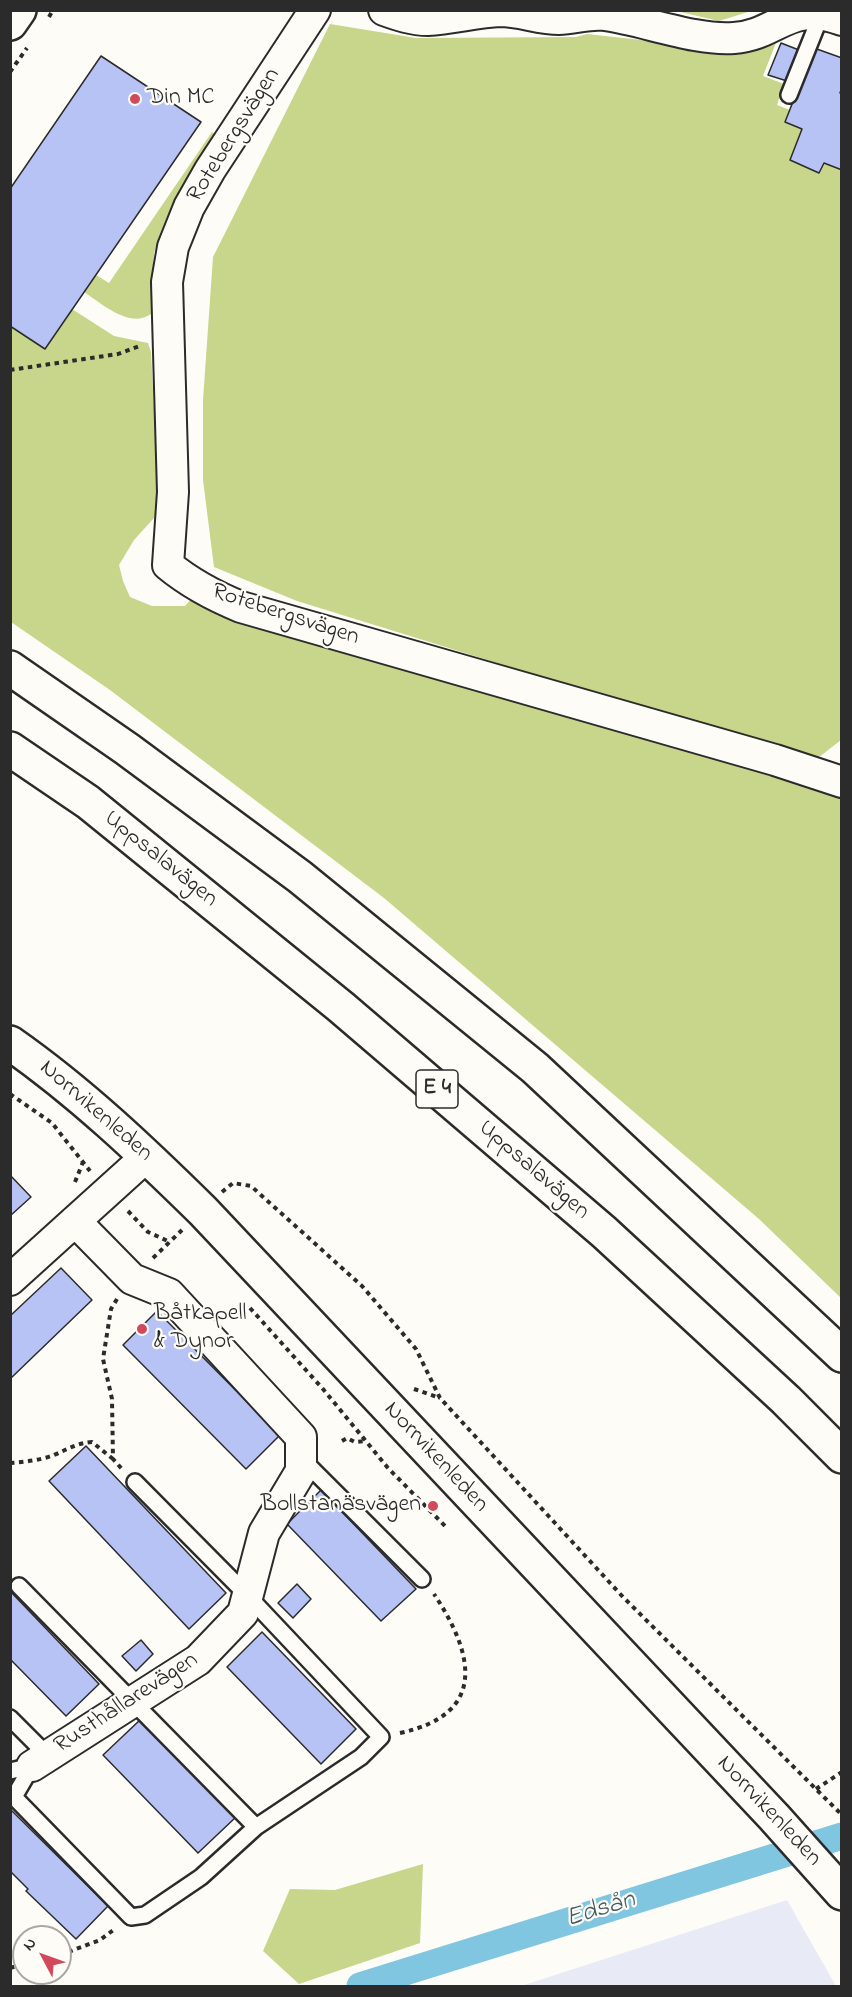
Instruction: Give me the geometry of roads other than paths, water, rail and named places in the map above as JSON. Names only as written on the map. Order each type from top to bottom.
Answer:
[{"type":"main road","points":[[10,23],[19,10]]},
{"type":"main road","points":[[10,668],[127,749],[300,877],[535,1068],[842,1355]]},
{"type":"main road","name":"Uppsalavägen","points":[[10,749],[88,802],[341,1007],[604,1232],[786,1400],[842,1456]]},
{"type":"main road","name":"Norrvikenleden","points":[[10,1043],[44,1067],[147,1156],[203,1211],[774,1817],[837,1887]]},
{"type":"street","name":"Rotebergsvägen","points":[[315,10],[210,170],[185,217],[173,247],[167,282],[172,492],[168,565],[213,596],[242,607],[763,757],[842,782]]},
{"type":"street","points":[[384,10],[412,19],[428,20],[496,11],[558,19],[601,14],[713,38],[735,38],[755,33],[791,15],[807,13],[831,17]]},
{"type":"street","points":[[10,1280],[147,1156]]},
{"type":"street","points":[[75,1221],[132,1279],[169,1294],[301,1437],[301,1458]]},
{"type":"street","name":"Rusthållarevägen","points":[[30,1764],[198,1660],[243,1613],[264,1533],[301,1471],[301,1458]]},
{"type":"lane","points":[[789,95],[831,17]]},
{"type":"lane","points":[[301,1458],[422,1579]]},
{"type":"lane","points":[[10,1718],[30,1764],[14,1797],[131,1917],[145,1914],[201,1877],[255,1827],[361,1757],[381,1737],[248,1595],[135,1482]]},
{"type":"lane","points":[[19,1586],[255,1827]]},
{"type":"waterway","name":"Edsån","points":[[360,1986],[842,1836]]},
{"type":"place","name":"Din MC","points":[[135,99]]},
{"type":"place","name":"Båtkapell & Dynor","points":[[142,1329]]},
{"type":"place","name":"Bollstanäsvägen","points":[[433,1506]]}]
